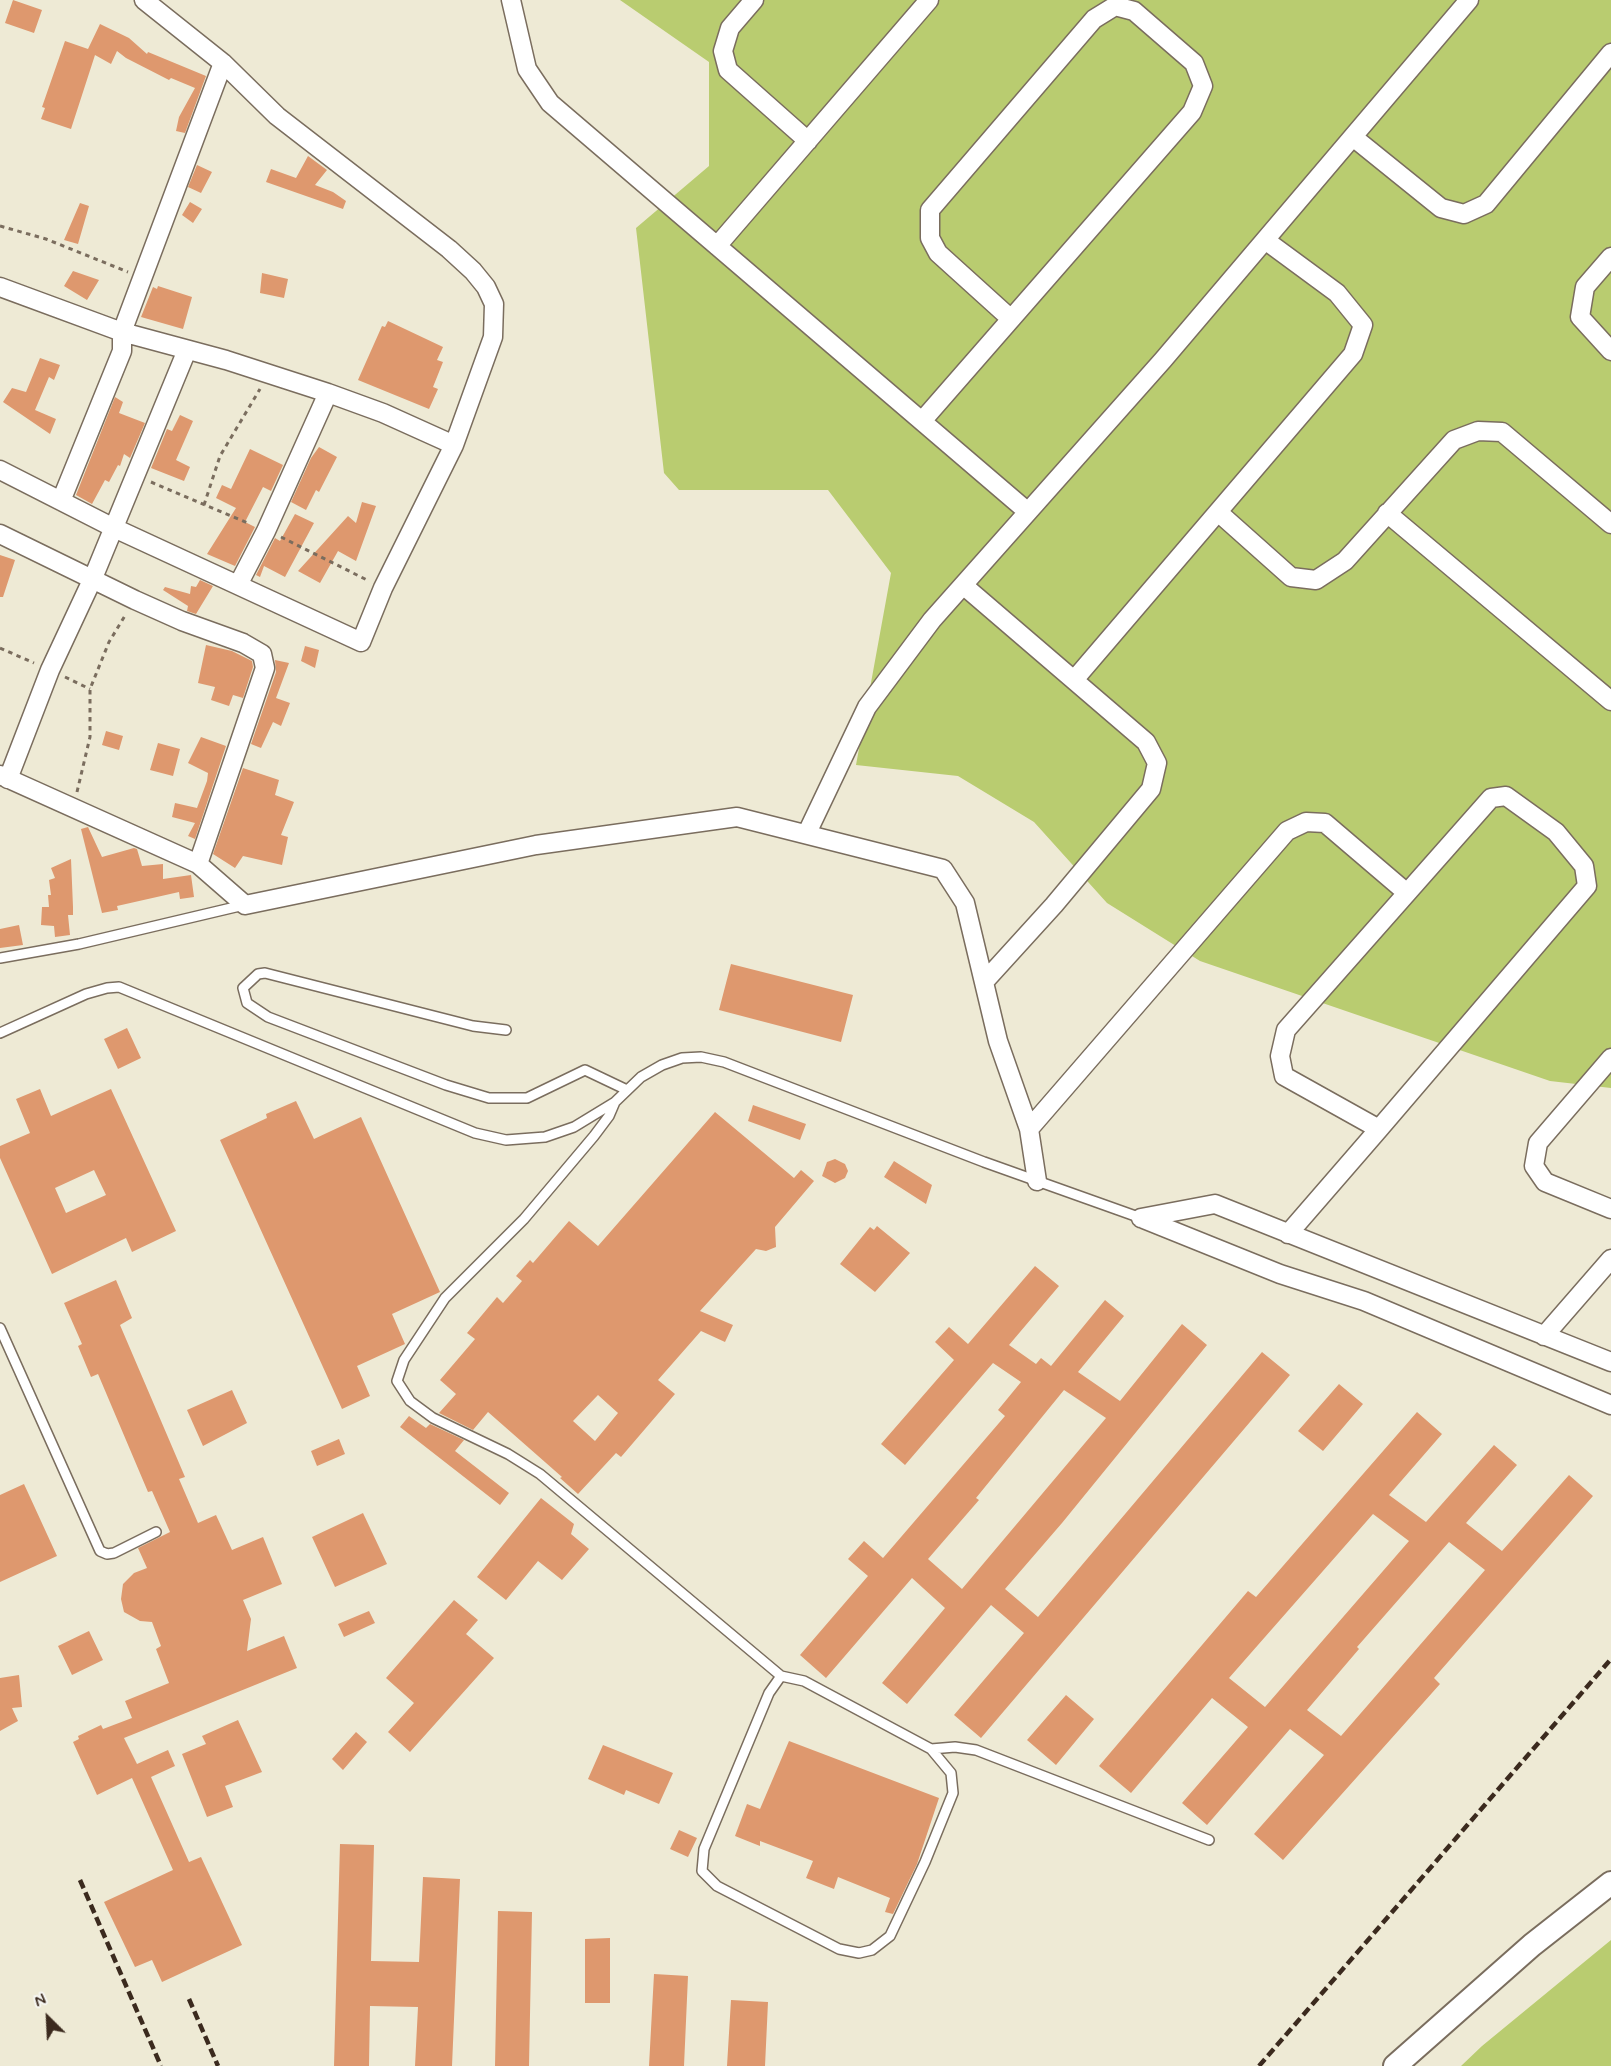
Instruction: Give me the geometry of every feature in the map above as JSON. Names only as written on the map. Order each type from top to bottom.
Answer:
[{"type":"street","points":[[0,471],[112,527],[361,642],[383,588],[454,445],[493,337],[494,304],[486,287],[449,249],[277,116],[223,63],[144,0]]},
{"type":"street","points":[[511,0],[527,69],[550,103],[1028,512]]},
{"type":"street","points":[[753,0],[730,28],[723,51],[728,70],[808,141]]},
{"type":"street","points":[[717,246],[928,0]]},
{"type":"street","points":[[807,833],[867,707],[932,620],[1266,240],[1469,0]]},
{"type":"street","points":[[922,421],[1192,112],[1203,86],[1194,63],[1134,11],[1115,6],[1094,19],[930,210],[930,238],[938,253],[1011,319]]},
{"type":"street","points":[[1353,137],[1441,208],[1464,214],[1486,204],[1611,53]]},
{"type":"street","points":[[61,501],[122,351],[122,332],[144,279],[223,63]]},
{"type":"street","points":[[1074,680],[1353,354],[1363,325],[1337,293],[1266,240]]},
{"type":"street","points":[[1611,257],[1585,288],[1580,317],[1611,351]]},
{"type":"street","points":[[0,287],[122,332],[328,393],[454,445]]},
{"type":"street","points":[[187,350],[112,527],[93,578],[4,777],[160,844],[198,864],[245,905],[536,845],[737,817],[944,869],[965,903],[998,1041],[1029,1129],[1037,1181]]},
{"type":"street","points":[[238,585],[266,531],[328,393]]},
{"type":"street","points":[[1218,512],[1291,577],[1316,580],[1345,561],[1454,440],[1478,430],[1503,432],[1611,524]]},
{"type":"street","points":[[1387,513],[1611,701]]},
{"type":"street","points":[[0,534],[135,600],[255,648],[265,659],[265,668],[198,864]]},
{"type":"street","points":[[963,585],[1146,742],[1157,763],[1151,789],[1054,905],[984,982]]},
{"type":"street","points":[[1288,1234],[1587,886],[1584,866],[1556,832],[1506,796],[1491,798],[1286,1030],[1280,1056],[1284,1076],[1378,1129]]},
{"type":"street","points":[[1029,1129],[1287,831],[1306,822],[1325,823],[1407,893]]},
{"type":"street","points":[[1611,1058],[1538,1143],[1534,1166],[1545,1182],[1611,1209]]},
{"type":"street","points":[[1141,1218],[1215,1204],[1611,1362]]},
{"type":"street","points":[[1141,1218],[1280,1274],[1364,1301],[1611,1405]]},
{"type":"street","points":[[1544,1336],[1611,1259]]},
{"type":"street","points":[[1395,2066],[1532,1945],[1611,1883]]},
{"type":"lane","points":[[0,958],[79,944],[245,905]]},
{"type":"lane","points":[[506,1029],[473,1026],[265,973],[258,974],[243,988],[248,1003],[268,1017],[446,1085],[489,1098],[526,1098],[585,1070],[627,1090]]},
{"type":"lane","points":[[0,1033],[86,994],[119,987],[492,1138],[527,1140],[574,1127],[615,1102],[641,1077],[682,1058],[701,1057],[724,1062],[1141,1218]]},
{"type":"lane","points":[[615,1102],[609,1116],[594,1136],[524,1219],[445,1298],[404,1360],[397,1381],[410,1401],[433,1418],[508,1454],[540,1474],[781,1676],[804,1681],[931,1749],[951,1773],[954,1783],[952,1793],[925,1862],[890,1936],[882,1944],[859,1953],[839,1949],[717,1886],[702,1871],[704,1849],[769,1693],[781,1676]]},
{"type":"lane","points":[[0,1328],[100,1551],[107,1554],[114,1553],[156,1532]]},
{"type":"lane","points":[[931,1749],[955,1747],[976,1750],[1209,1840]]},
{"type":"path","points":[[0,226],[46,238],[144,279]]},
{"type":"path","points":[[204,505],[220,456],[269,374]]},
{"type":"path","points":[[74,809],[90,736],[90,689],[109,642],[135,600]]},
{"type":"green space","points":[[620,0],[1611,0],[1611,1088],[1550,1081],[1200,961],[1107,903],[1034,822],[958,776],[856,765],[891,573],[828,490],[679,490],[664,473],[636,228],[709,166],[709,62]]},
{"type":"green space","points":[[1611,1940],[1611,2066],[1461,2066],[1482,2046]]},
{"type":"building","points":[[13,0],[42,10],[34,33],[5,23]]},
{"type":"building","points":[[100,24],[129,38],[147,54],[148,52],[206,76],[185,133],[176,131],[179,117],[195,88],[171,78],[169,80],[117,51],[111,64],[95,55],[71,129],[41,119],[45,108],[42,107],[65,41],[88,49]]},
{"type":"building","points":[[308,156],[327,170],[315,185],[333,192],[346,201],[343,209],[266,182],[271,169],[296,178]]},
{"type":"building","points":[[197,165],[212,172],[201,193],[188,187]]},
{"type":"building","points":[[190,202],[202,209],[193,223],[182,215]]},
{"type":"building","points":[[80,203],[89,206],[78,244],[64,240]]},
{"type":"building","points":[[73,271],[99,280],[87,300],[64,286]]},
{"type":"building","points":[[262,273],[288,279],[284,298],[260,293]]},
{"type":"building","points":[[158,286],[192,297],[183,329],[141,317],[153,287],[157,289]]},
{"type":"building","points":[[388,321],[443,347],[437,360],[443,362],[433,387],[438,389],[429,409],[358,380],[382,326],[385,327]]},
{"type":"building","points":[[40,358],[60,365],[54,380],[49,377],[35,410],[56,419],[50,434],[3,402],[12,388],[26,392]]},
{"type":"building","points":[[115,397],[123,402],[119,413],[145,423],[130,458],[124,454],[120,466],[118,465],[109,482],[105,480],[92,504],[76,495]]},
{"type":"building","points":[[180,415],[193,421],[176,460],[190,467],[184,481],[151,468],[167,429],[172,431]]},
{"type":"building","points":[[319,447],[337,457],[319,492],[316,490],[306,510],[291,502],[311,458]]},
{"type":"building","points":[[250,449],[283,465],[271,491],[263,487],[245,522],[255,527],[235,566],[207,554],[236,508],[216,498],[222,485],[231,489]]},
{"type":"building","points":[[362,502],[376,506],[356,561],[338,551],[320,583],[298,571],[348,516],[356,523]]},
{"type":"building","points":[[295,514],[314,523],[285,577],[264,566],[260,577],[256,575],[275,538],[280,541]]},
{"type":"building","points":[[0,555],[15,560],[3,597],[0,597]]},
{"type":"building","points":[[200,580],[213,586],[196,614],[187,611],[188,606],[163,590],[165,587],[190,594],[191,586],[196,587]]},
{"type":"building","points":[[206,645],[232,651],[252,661],[253,667],[243,698],[233,695],[229,706],[211,700],[215,687],[198,683]]},
{"type":"building","points":[[305,646],[319,650],[315,668],[301,661]]},
{"type":"building","points":[[275,660],[289,663],[276,698],[290,703],[281,726],[273,722],[261,748],[251,744],[276,672]]},
{"type":"building","points":[[106,731],[123,736],[119,750],[102,745]]},
{"type":"building","points":[[201,737],[226,746],[195,839],[188,836],[195,823],[172,817],[175,803],[197,808],[207,781],[208,773],[188,763]]},
{"type":"building","points":[[158,743],[180,749],[173,776],[150,770]]},
{"type":"building","points":[[243,768],[279,780],[275,795],[294,802],[281,835],[288,837],[282,865],[243,856],[235,868],[213,854]]},
{"type":"building","points":[[88,827],[102,857],[137,849],[142,866],[163,864],[163,879],[191,875],[194,897],[180,899],[179,892],[117,906],[118,910],[102,913],[81,829]]},
{"type":"building","points":[[71,859],[73,915],[68,915],[70,935],[55,937],[54,926],[41,925],[42,907],[49,907],[48,895],[51,895],[49,880],[55,878],[51,868]]},
{"type":"building","points":[[19,925],[23,945],[0,948],[0,929]]},
{"type":"building","points":[[731,964],[853,995],[841,1042],[719,1010]]},
{"type":"building","points":[[127,1028],[141,1058],[118,1069],[104,1039]]},
{"type":"building","points":[[40,1089],[51,1116],[111,1089],[176,1231],[132,1252],[126,1238],[52,1274],[0,1158],[0,1146],[30,1133],[16,1099]],"holes":[[[94,1170],[106,1195],[66,1213],[55,1188]]]},
{"type":"building","points":[[296,1101],[314,1139],[361,1117],[440,1292],[392,1314],[405,1344],[357,1366],[370,1396],[342,1409],[220,1140],[267,1118],[266,1114]]},
{"type":"building","points":[[753,1105],[806,1124],[800,1140],[748,1121]]},
{"type":"building","points":[[715,1112],[794,1178],[801,1170],[814,1181],[775,1227],[776,1247],[766,1251],[756,1249],[700,1311],[733,1325],[725,1342],[701,1331],[658,1380],[675,1394],[621,1457],[616,1453],[578,1494],[488,1412],[473,1430],[439,1413],[456,1394],[440,1380],[475,1339],[467,1333],[497,1297],[503,1303],[522,1281],[516,1276],[530,1260],[533,1263],[569,1221],[598,1246]],"holes":[[[598,1395],[618,1413],[595,1441],[573,1421]]]},
{"type":"building","points":[[835,1159],[845,1164],[848,1171],[845,1178],[835,1183],[822,1176],[827,1162]]},
{"type":"building","points":[[894,1161],[932,1185],[926,1204],[884,1177]]},
{"type":"building","points":[[877,1226],[910,1253],[875,1292],[840,1264],[870,1227],[874,1230]]},
{"type":"building","points":[[1035,1266],[1059,1286],[1009,1345],[1036,1364],[1041,1358],[1051,1366],[1105,1300],[1124,1316],[1078,1372],[1120,1401],[1182,1324],[1207,1345],[1062,1523],[1005,1589],[1038,1617],[1262,1352],[1290,1375],[981,1738],[954,1715],[1024,1633],[991,1605],[907,1704],[882,1683],[945,1608],[912,1578],[826,1678],[800,1655],[868,1576],[848,1559],[864,1541],[883,1558],[1005,1416],[998,1410],[1021,1382],[993,1363],[905,1465],[881,1444],[954,1360],[935,1342],[949,1327],[968,1344]],"holes":[[[1064,1390],[1106,1418],[962,1589],[928,1559],[979,1500],[976,1498]]]},
{"type":"building","points":[[116,1280],[132,1318],[120,1325],[185,1477],[179,1479],[198,1523],[216,1515],[232,1550],[263,1537],[282,1584],[243,1600],[251,1619],[247,1651],[284,1636],[297,1668],[124,1738],[137,1764],[168,1750],[175,1766],[151,1777],[189,1862],[201,1857],[242,1945],[162,1982],[152,1960],[135,1967],[104,1902],[173,1870],[132,1778],[97,1795],[73,1742],[79,1739],[78,1736],[101,1725],[103,1729],[132,1718],[125,1701],[169,1683],[156,1649],[161,1646],[152,1622],[140,1621],[124,1612],[121,1599],[123,1584],[134,1573],[147,1568],[138,1548],[170,1532],[152,1491],[148,1492],[98,1374],[91,1377],[78,1346],[82,1344],[64,1303]]},
{"type":"building","points":[[1339,1384],[1363,1404],[1323,1451],[1298,1431]]},
{"type":"building","points":[[232,1390],[247,1423],[203,1446],[187,1410]]},
{"type":"building","points":[[1417,1412],[1442,1434],[1389,1495],[1426,1522],[1494,1445],[1517,1465],[1466,1523],[1502,1551],[1569,1475],[1593,1496],[1434,1678],[1440,1684],[1283,1860],[1254,1834],[1324,1755],[1290,1729],[1207,1825],[1182,1803],[1248,1727],[1212,1698],[1131,1793],[1099,1766],[1248,1591],[1256,1597]],"holes":[[[1373,1514],[1409,1541],[1265,1707],[1229,1678]],[[1449,1542],[1485,1570],[1341,1736],[1307,1710],[1359,1649],[1357,1647]]]},
{"type":"building","points":[[409,1416],[426,1428],[430,1424],[464,1440],[455,1451],[509,1493],[500,1505],[400,1427]]},
{"type":"building","points":[[339,1439],[345,1454],[317,1466],[311,1451]]},
{"type":"building","points":[[24,1484],[57,1556],[0,1582],[0,1495]]},
{"type":"building","points":[[541,1498],[574,1524],[571,1534],[589,1549],[562,1580],[538,1561],[506,1600],[477,1577]]},
{"type":"building","points":[[363,1513],[387,1564],[335,1587],[312,1537]]},
{"type":"building","points":[[454,1600],[478,1620],[466,1634],[494,1658],[410,1752],[388,1732],[414,1703],[386,1678]]},
{"type":"building","points":[[369,1611],[375,1623],[344,1637],[338,1624]]},
{"type":"building","points":[[89,1631],[103,1660],[72,1675],[58,1646]]},
{"type":"building","points":[[19,1675],[22,1707],[12,1708],[18,1721],[0,1731],[0,1678]]},
{"type":"building","points":[[1066,1695],[1094,1719],[1056,1765],[1027,1740]]},
{"type":"building","points":[[238,1720],[262,1772],[225,1786],[233,1807],[207,1817],[182,1754],[206,1744],[202,1736]]},
{"type":"building","points":[[356,1732],[367,1742],[343,1770],[332,1759]]},
{"type":"building","points":[[789,1741],[939,1798],[917,1864],[893,1914],[885,1912],[890,1898],[838,1877],[834,1889],[806,1878],[813,1861],[760,1841],[760,1846],[735,1836],[747,1804],[760,1809]]},
{"type":"building","points":[[603,1745],[673,1773],[659,1804],[626,1790],[624,1795],[588,1779]]},
{"type":"building","points":[[679,1830],[697,1838],[688,1857],[670,1849]]},
{"type":"building","points":[[340,1844],[374,1845],[371,1961],[419,1962],[423,1877],[460,1879],[452,2066],[415,2066],[418,2007],[370,2006],[369,2066],[334,2066]]},
{"type":"building","points":[[498,1911],[532,1912],[529,2066],[495,2066]]},
{"type":"building","points":[[610,1938],[610,2003],[585,2003],[585,1939]]},
{"type":"building","points":[[654,1974],[688,1976],[684,2066],[649,2066]]},
{"type":"building","points":[[731,2000],[768,2002],[765,2066],[727,2066]]},
{"type":"railway","points":[[1259,2066],[1611,1659]]},
{"type":"railway","points":[[80,1880],[161,2066]]},
{"type":"railway","points":[[189,1999],[218,2066]]}]
